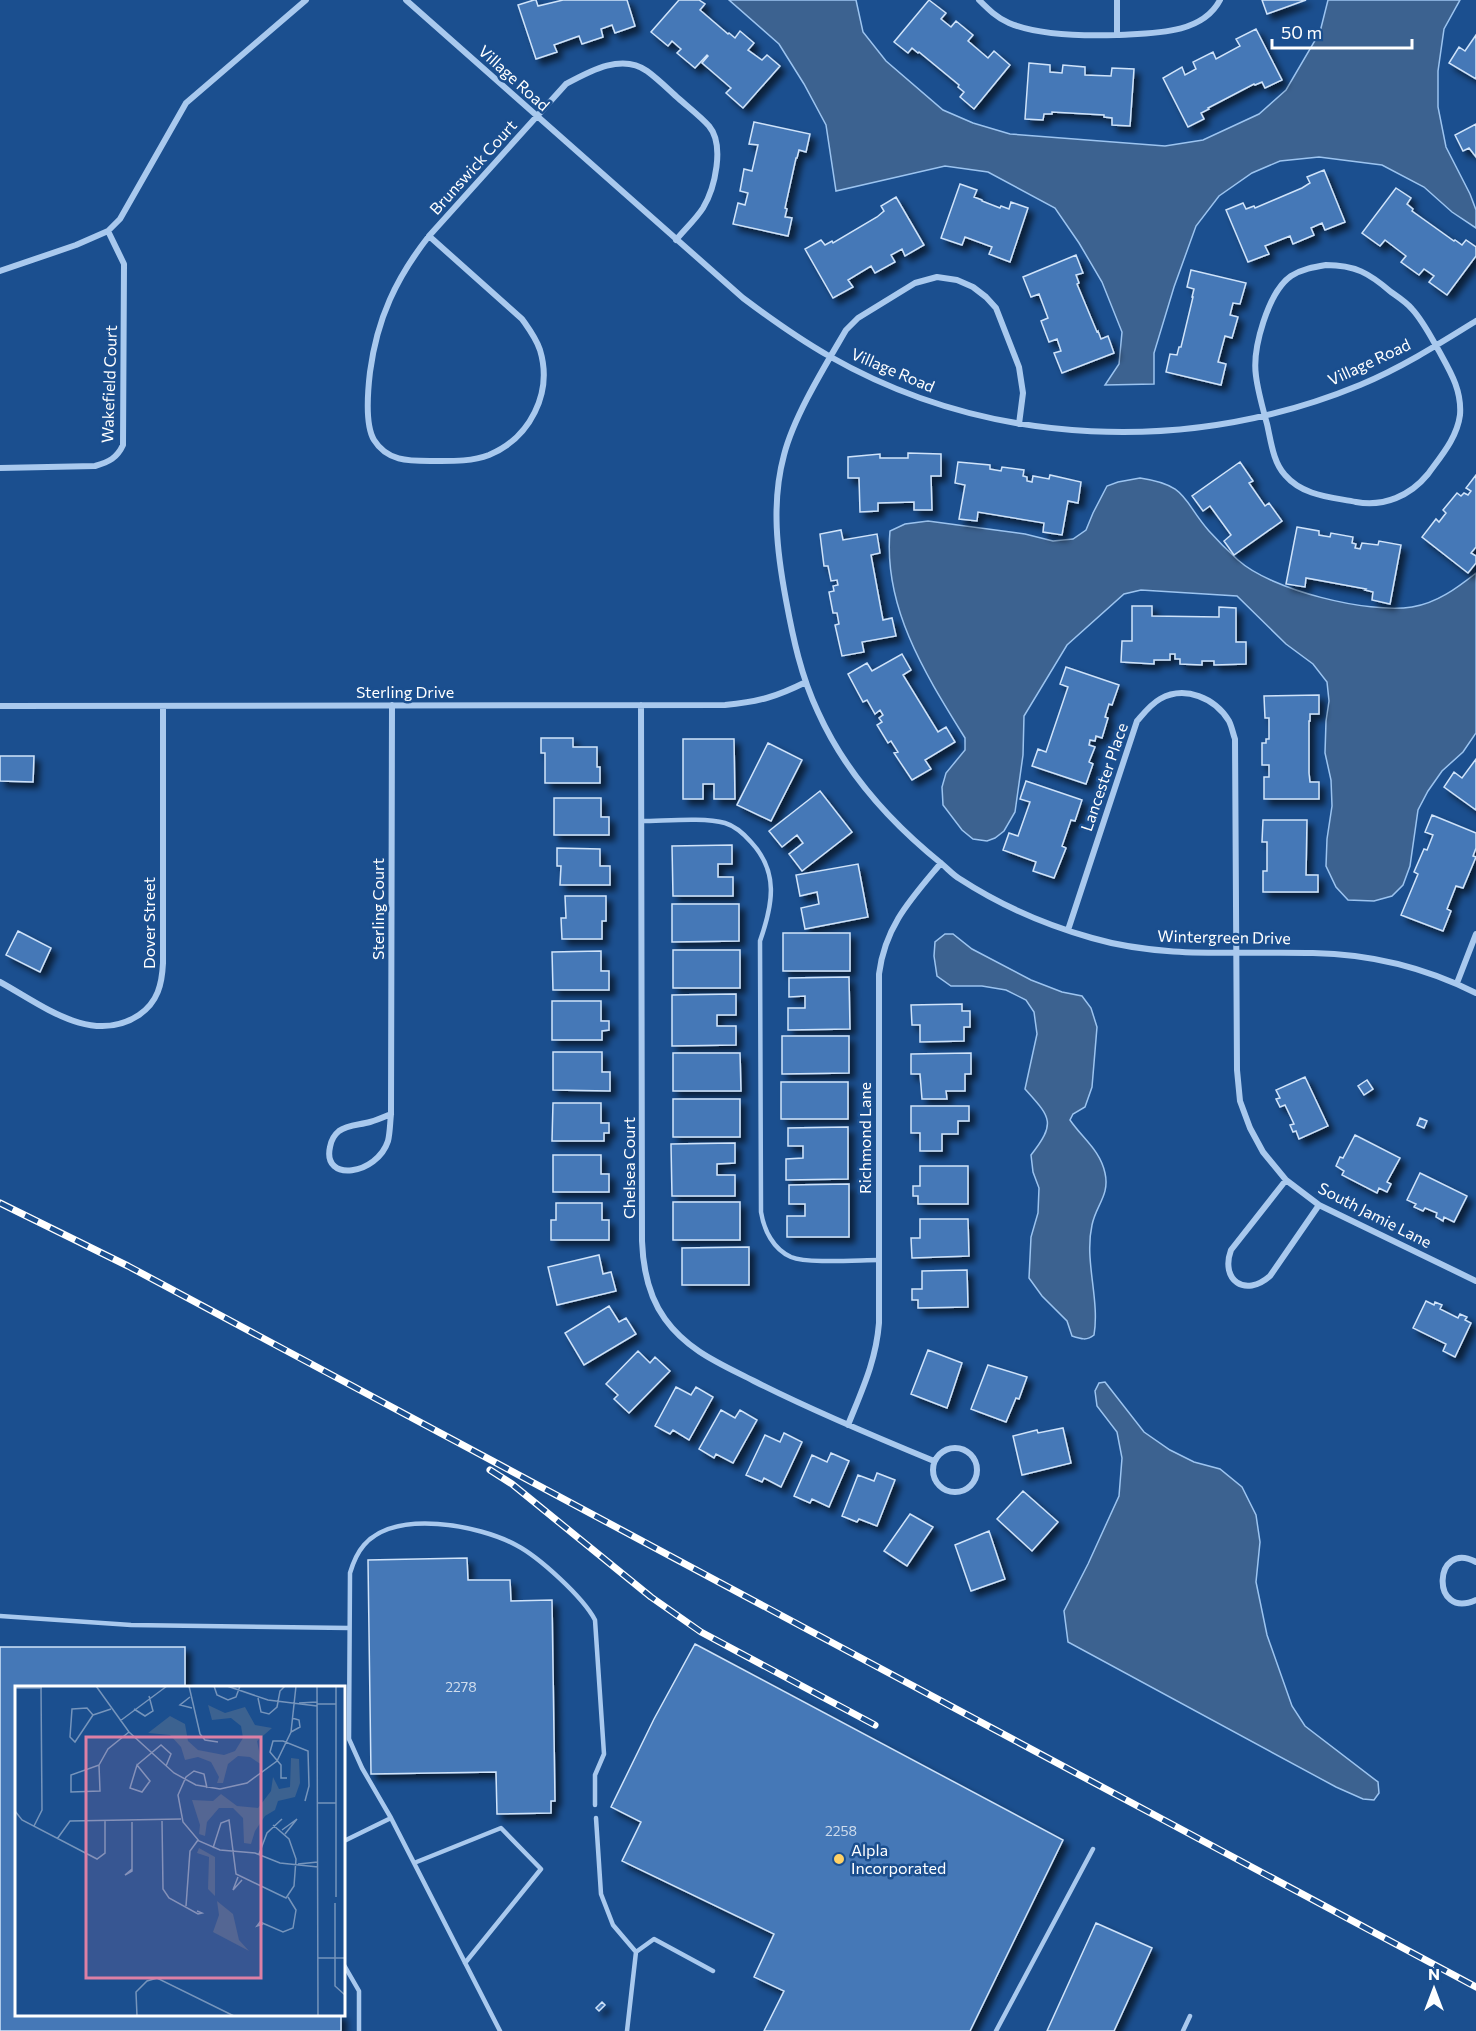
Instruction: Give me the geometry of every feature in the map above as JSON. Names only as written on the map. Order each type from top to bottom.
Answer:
[{"type":"street","points":[[0,271],[76,245],[108,231],[120,219],[186,103],[306,0]]},
{"type":"street","name":"Village Road","points":[[406,0],[742,298],[786,330],[831,357],[879,381],[924,399],[984,417],[1071,430],[1128,433],[1199,428],[1265,416],[1314,402],[1361,384],[1436,346],[1476,321]]},
{"type":"street","points":[[979,0],[1008,23],[1033,30],[1095,36],[1153,33],[1192,26],[1213,12],[1220,0]]},
{"type":"street","points":[[1117,0],[1117,35]]},
{"type":"street","name":"Brunswick Court","points":[[429,236],[522,319],[540,350],[543,386],[538,407],[529,423],[518,437],[503,448],[487,456],[469,460],[406,461],[393,457],[381,449],[373,439],[369,427],[369,381],[373,348],[382,316],[396,285],[429,236],[566,84],[611,64],[629,63],[646,70],[710,126],[716,140],[718,154],[711,191],[703,208],[676,240]]},
{"type":"street","name":"Wakefield Court","points":[[0,468],[95,466],[107,463],[118,456],[123,445],[124,264],[108,231]]},
{"type":"street","points":[[1326,265],[1343,265],[1372,276],[1412,309],[1456,380],[1460,414],[1456,432],[1448,447],[1421,482],[1410,492],[1396,498],[1364,503],[1316,495],[1300,488],[1286,476],[1277,465],[1265,416],[1256,375],[1256,357],[1267,310],[1276,291],[1290,276],[1308,268],[1326,265]]},
{"type":"street","name":"Wintergreen Drive","points":[[1020,424],[1023,393],[1019,367],[996,308],[973,286],[957,280],[937,277],[915,283],[858,318],[846,330],[795,424],[784,454],[778,485],[776,516],[782,577],[795,649],[817,711],[849,767],[870,794],[924,851],[957,877],[1024,914],[1094,939],[1128,946],[1180,952],[1316,953],[1355,956],[1426,972],[1457,983],[1476,993]]},
{"type":"street","name":"Sterling Drive","points":[[0,706],[725,705],[776,697],[806,682]]},
{"type":"street","name":"Lancester Place","points":[[1068,930],[1137,721],[1161,698],[1179,693],[1196,694],[1219,709],[1229,722],[1235,739],[1235,953]]},
{"type":"street","name":"Sterling Court","points":[[391,1114],[371,1122],[345,1127],[336,1133],[330,1144],[331,1162],[338,1168],[348,1171],[362,1170],[381,1154],[388,1142],[391,1114],[392,705]]},
{"type":"street","name":"Chelsea Court","points":[[642,705],[642,1241],[648,1282],[656,1303],[665,1319],[697,1352],[805,1407],[934,1461]]},
{"type":"street","name":"Dover Street","points":[[0,982],[70,1020],[96,1027],[112,1027],[126,1023],[145,1010],[153,1001],[160,989],[163,963],[163,706]]},
{"type":"street","name":"Richmond Lane","points":[[848,1425],[870,1370],[877,1346],[879,1323],[879,974],[881,958],[897,918],[941,863]]},
{"type":"street","points":[[1457,983],[1476,934]]},
{"type":"street","name":"South Jamie Lane","points":[[1235,953],[1237,1070],[1240,1101],[1250,1128],[1263,1152],[1286,1180],[1319,1205],[1476,1281]]},
{"type":"street","points":[[1286,1180],[1231,1250],[1227,1260],[1228,1270],[1241,1286],[1253,1286],[1270,1276],[1319,1205]]},
{"type":"street","points":[[949,1448],[959,1448],[969,1452],[978,1469],[976,1479],[970,1487],[961,1492],[951,1492],[941,1488],[932,1471],[934,1461],[940,1453],[949,1448]]},
{"type":"street","points":[[1476,1563],[1468,1558],[1451,1562],[1442,1577],[1444,1593],[1449,1598],[1464,1603],[1476,1600]]},
{"type":"lane","points":[[642,821],[725,823],[740,831],[763,856],[772,893],[770,911],[760,941],[761,1212],[764,1226],[779,1248],[792,1257],[810,1260],[879,1260]]},
{"type":"lane","points":[[500,2031],[349,1739],[350,1573],[365,1543],[395,1527],[414,1523],[483,1530],[517,1545],[550,1570],[590,1610],[595,1620],[604,1754],[595,1776],[595,1805]]},
{"type":"lane","points":[[0,1616],[131,1625],[350,1628]]},
{"type":"lane","points":[[345,1841],[391,1818]]},
{"type":"lane","points":[[596,1818],[601,1894],[612,1925],[636,1952]]},
{"type":"lane","points":[[414,1863],[501,1828],[541,1869],[465,1963]]},
{"type":"lane","points":[[996,2031],[1092,1849]]},
{"type":"lane","points":[[627,2031],[636,1952],[654,1939],[713,1971]]},
{"type":"lane","points":[[345,1967],[359,1991],[358,2031]]},
{"type":"lane","points":[[1183,2031],[1190,2016]]},
{"type":"water","points":[[729,0],[856,0],[863,32],[886,61],[943,110],[973,123],[1010,134],[1165,146],[1203,140],[1259,114],[1286,90],[1320,32],[1328,0],[1460,0],[1444,29],[1438,71],[1438,107],[1446,147],[1476,210],[1476,228],[1452,212],[1424,187],[1382,165],[1319,157],[1280,161],[1252,173],[1219,196],[1196,226],[1154,353],[1154,384],[1105,385],[1119,364],[1122,332],[1102,282],[1055,208],[988,172],[945,166],[836,191],[826,125],[804,84],[779,44]]},
{"type":"water","points":[[1140,478],[1156,481],[1176,490],[1200,520],[1238,560],[1253,571],[1296,590],[1371,607],[1412,607],[1438,598],[1476,573],[1476,733],[1463,752],[1442,771],[1418,810],[1410,866],[1403,885],[1392,896],[1374,901],[1348,900],[1336,887],[1326,866],[1332,806],[1331,780],[1325,753],[1329,701],[1327,682],[1313,664],[1286,644],[1237,596],[1141,590],[1124,594],[1067,645],[1024,716],[1023,755],[1015,812],[1004,831],[987,841],[973,839],[962,830],[943,805],[942,787],[946,773],[965,750],[965,738],[922,665],[900,614],[893,587],[890,531],[905,524],[928,521],[1025,534],[1053,541],[1073,539],[1086,530],[1107,486]]},
{"type":"water","points":[[945,934],[953,934],[972,949],[1031,980],[1062,992],[1082,996],[1091,1008],[1097,1027],[1092,1087],[1085,1107],[1073,1114],[1070,1120],[1099,1158],[1106,1181],[1106,1188],[1094,1218],[1090,1239],[1095,1321],[1094,1335],[1089,1338],[1081,1339],[1072,1336],[1067,1321],[1042,1296],[1029,1278],[1031,1237],[1038,1213],[1039,1188],[1033,1172],[1031,1155],[1045,1135],[1047,1127],[1045,1113],[1025,1089],[1037,1034],[1034,1012],[1026,1000],[1006,990],[982,986],[951,986],[937,976],[934,956],[935,942]]},
{"type":"water","points":[[1105,1382],[1144,1432],[1170,1450],[1194,1462],[1220,1469],[1242,1487],[1256,1515],[1260,1542],[1256,1582],[1267,1635],[1292,1706],[1305,1726],[1378,1782],[1379,1793],[1374,1800],[1363,1799],[1336,1787],[1068,1642],[1064,1611],[1119,1496],[1122,1458],[1117,1432],[1097,1406],[1095,1391],[1099,1383]]},
{"type":"building","points":[[534,0],[538,6],[563,0],[627,0],[635,26],[615,33],[612,25],[601,29],[603,37],[582,44],[579,36],[554,45],[557,52],[536,59],[518,5]]},
{"type":"building","points":[[679,0],[699,0],[705,4],[700,10],[728,34],[735,38],[740,31],[754,43],[748,50],[762,60],[767,55],[780,66],[743,108],[726,93],[731,88],[702,63],[707,55],[695,68],[677,53],[681,49],[672,41],[668,46],[651,32]]},
{"type":"building","points":[[929,0],[946,13],[941,19],[951,27],[956,21],[973,35],[968,41],[988,58],[994,51],[1010,65],[974,109],[960,97],[964,92],[958,87],[959,85],[919,52],[912,48],[908,53],[894,42]]},
{"type":"building","points":[[1262,0],[1306,0],[1267,14]]},
{"type":"building","points":[[1256,29],[1282,80],[1265,88],[1262,82],[1254,84],[1208,108],[1201,113],[1204,119],[1188,127],[1163,78],[1182,67],[1185,75],[1196,69],[1193,62],[1213,52],[1216,59],[1240,46],[1236,39]]},
{"type":"building","points":[[1476,35],[1476,79],[1449,63],[1459,47],[1465,51]]},
{"type":"building","points":[[1029,63],[1050,65],[1050,72],[1062,73],[1063,65],[1085,67],[1085,75],[1111,76],[1112,68],[1134,69],[1130,126],[1112,125],[1112,118],[1104,117],[1104,115],[1052,112],[1052,114],[1044,114],[1043,120],[1025,119]]},
{"type":"building","points":[[754,122],[810,134],[806,152],[799,150],[796,158],[785,208],[787,209],[785,217],[792,218],[788,236],[733,224],[738,203],[745,205],[748,193],[740,191],[744,169],[752,171],[758,145],[749,144]]},
{"type":"building","points":[[1476,124],[1476,157],[1469,148],[1463,151],[1455,135]]},
{"type":"building","points":[[1324,170],[1345,222],[1325,230],[1322,223],[1311,228],[1314,235],[1293,244],[1290,236],[1265,246],[1269,254],[1248,262],[1226,210],[1243,203],[1246,209],[1254,206],[1255,208],[1302,188],[1310,183],[1307,177]]},
{"type":"building","points":[[960,184],[977,190],[974,197],[1000,208],[1001,206],[1009,209],[1011,202],[1028,208],[1010,262],[989,254],[992,247],[965,237],[962,245],[941,238]]},
{"type":"building","points":[[1396,188],[1411,198],[1407,204],[1413,209],[1412,211],[1454,241],[1462,245],[1466,240],[1476,247],[1476,256],[1447,295],[1429,282],[1434,276],[1424,269],[1419,275],[1401,262],[1406,256],[1385,240],[1380,246],[1362,233]]},
{"type":"building","points":[[896,197],[924,245],[905,256],[902,249],[891,255],[895,262],[875,273],[871,266],[848,280],[853,287],[833,298],[805,249],[821,240],[825,245],[832,241],[833,243],[877,217],[884,211],[881,206]]},
{"type":"building","points":[[1076,255],[1083,273],[1076,275],[1079,283],[1077,284],[1097,332],[1101,339],[1108,336],[1114,353],[1062,373],[1054,353],[1061,351],[1057,339],[1049,342],[1041,321],[1048,318],[1039,294],[1031,297],[1023,277]]},
{"type":"building","points":[[1191,270],[1246,283],[1240,304],[1233,303],[1230,315],[1238,317],[1232,338],[1225,336],[1218,362],[1226,364],[1221,385],[1166,372],[1170,354],[1177,355],[1181,347],[1193,297],[1194,289],[1187,287]]},
{"type":"building","points":[[908,453],[941,454],[941,476],[931,476],[932,510],[914,510],[914,502],[878,503],[878,511],[860,512],[859,478],[848,478],[848,457],[880,454],[880,458],[908,458]]},
{"type":"building","points":[[958,462],[990,465],[990,469],[1001,471],[1002,467],[1024,470],[1023,476],[1027,477],[1027,481],[1032,482],[1033,476],[1049,479],[1050,475],[1081,482],[1078,503],[1068,501],[1062,535],[1043,532],[1044,523],[978,512],[977,521],[959,519],[965,485],[955,483]]},
{"type":"building","points":[[1240,462],[1253,481],[1249,483],[1265,506],[1269,503],[1282,521],[1234,555],[1224,541],[1231,535],[1210,506],[1203,511],[1192,496]]},
{"type":"building","points":[[1476,475],[1476,547],[1471,553],[1476,556],[1476,563],[1468,573],[1422,537],[1436,519],[1439,522],[1446,513],[1443,510],[1457,493],[1461,496],[1464,493],[1468,495],[1471,491],[1466,488]]},
{"type":"building","points":[[1297,527],[1319,531],[1319,535],[1330,537],[1331,533],[1353,537],[1352,543],[1356,544],[1355,548],[1360,549],[1362,543],[1378,545],[1379,541],[1401,545],[1390,604],[1372,600],[1373,592],[1366,589],[1306,578],[1305,587],[1286,584]]},
{"type":"building","points":[[841,530],[843,540],[877,534],[880,553],[871,555],[883,620],[892,618],[896,636],[862,642],[864,652],[842,656],[835,625],[839,624],[837,613],[833,613],[829,592],[834,591],[833,586],[838,585],[837,580],[831,581],[828,566],[824,566],[820,534]]},
{"type":"building","points":[[1132,606],[1152,606],[1152,616],[1219,617],[1219,607],[1236,608],[1236,642],[1246,642],[1246,664],[1214,665],[1214,661],[1202,661],[1202,665],[1180,664],[1180,659],[1175,659],[1175,654],[1170,654],[1170,660],[1154,660],[1154,664],[1121,662],[1122,641],[1132,641]]},
{"type":"building","points":[[902,654],[911,670],[903,675],[938,732],[946,727],[955,742],[925,760],[931,769],[912,780],[894,753],[898,752],[891,741],[888,743],[877,725],[882,722],[879,718],[883,715],[880,710],[875,714],[867,700],[863,702],[848,674],[867,663],[872,671]]},
{"type":"building","points":[[1066,667],[1119,685],[1112,705],[1109,704],[1105,717],[1108,718],[1102,738],[1096,736],[1095,741],[1090,740],[1089,745],[1095,747],[1089,762],[1093,764],[1086,784],[1032,766],[1038,749],[1046,752],[1068,687],[1060,684]]},
{"type":"building","points":[[1319,695],[1319,714],[1310,714],[1309,721],[1309,773],[1310,782],[1319,782],[1319,799],[1264,799],[1264,777],[1269,777],[1269,765],[1262,765],[1262,743],[1266,743],[1266,739],[1269,739],[1269,718],[1265,718],[1264,696]]},
{"type":"building","points":[[541,738],[573,738],[573,747],[597,747],[600,783],[545,783],[545,753],[541,753]]},
{"type":"building","points":[[683,739],[734,739],[735,799],[714,799],[714,784],[703,784],[703,799],[683,799]]},
{"type":"building","points":[[768,743],[802,760],[771,821],[737,805]]},
{"type":"building","points":[[0,756],[34,756],[33,782],[0,781]]},
{"type":"building","points":[[1476,759],[1476,810],[1444,787],[1454,772],[1462,778]]},
{"type":"building","points":[[1026,781],[1082,800],[1075,821],[1071,820],[1062,846],[1066,848],[1054,878],[1033,871],[1036,862],[1003,850],[1009,833],[1018,836],[1030,802],[1020,799]]},
{"type":"building","points":[[820,791],[852,832],[802,871],[789,854],[803,843],[797,835],[782,847],[769,831]]},
{"type":"building","points":[[554,798],[601,798],[601,817],[609,817],[609,835],[554,835]]},
{"type":"building","points":[[1432,815],[1476,833],[1476,848],[1473,856],[1476,857],[1463,888],[1456,886],[1447,909],[1451,911],[1443,931],[1401,915],[1418,874],[1414,872],[1433,835],[1425,832]]},
{"type":"building","points":[[1263,820],[1307,820],[1306,875],[1318,875],[1318,892],[1263,892],[1263,871],[1267,871],[1267,842],[1262,842]]},
{"type":"building","points":[[732,845],[732,864],[718,864],[718,877],[733,877],[733,896],[673,896],[672,846]]},
{"type":"building","points":[[557,848],[600,849],[600,866],[610,866],[610,885],[560,885],[561,866],[557,866]]},
{"type":"building","points":[[858,864],[868,917],[805,929],[801,908],[819,904],[817,892],[800,896],[796,875]]},
{"type":"building","points":[[565,896],[606,896],[606,921],[602,921],[602,939],[562,939],[561,918],[566,918]]},
{"type":"building","points":[[672,904],[739,904],[739,941],[672,942]]},
{"type":"building","points":[[18,931],[51,948],[40,972],[6,955]]},
{"type":"building","points":[[783,933],[850,933],[850,971],[783,971]]},
{"type":"building","points":[[673,950],[740,950],[740,988],[673,988]]},
{"type":"building","points":[[601,951],[601,971],[609,971],[609,990],[553,990],[552,952]]},
{"type":"building","points":[[849,977],[850,1029],[788,1030],[788,1008],[805,1008],[805,996],[789,997],[789,978]]},
{"type":"building","points":[[736,994],[736,1015],[717,1015],[717,1026],[736,1026],[736,1045],[672,1046],[672,995]]},
{"type":"building","points":[[552,1001],[601,1001],[601,1021],[609,1021],[609,1030],[602,1031],[602,1040],[552,1040]]},
{"type":"building","points":[[962,1004],[962,1011],[970,1011],[970,1027],[964,1027],[964,1041],[920,1042],[920,1025],[912,1025],[911,1005]]},
{"type":"building","points":[[782,1036],[849,1036],[849,1073],[782,1074]]},
{"type":"building","points":[[553,1052],[602,1052],[602,1072],[610,1072],[610,1091],[553,1090]]},
{"type":"building","points":[[673,1053],[740,1053],[741,1091],[673,1091]]},
{"type":"building","points":[[971,1053],[971,1074],[965,1074],[965,1091],[946,1091],[947,1099],[922,1099],[920,1074],[911,1074],[911,1054]]},
{"type":"building","points":[[1305,1077],[1328,1126],[1299,1139],[1296,1131],[1293,1132],[1290,1125],[1294,1124],[1285,1105],[1280,1107],[1276,1099],[1280,1098],[1276,1090]]},
{"type":"building","points":[[1367,1080],[1373,1089],[1364,1095],[1358,1086]]},
{"type":"building","points":[[781,1082],[848,1082],[848,1119],[781,1119]]},
{"type":"building","points":[[673,1099],[740,1099],[740,1137],[673,1137]]},
{"type":"building","points":[[553,1103],[601,1103],[601,1123],[609,1123],[609,1133],[604,1133],[604,1141],[552,1141]]},
{"type":"building","points":[[911,1106],[969,1106],[969,1121],[958,1121],[958,1134],[942,1134],[942,1151],[920,1151],[920,1133],[911,1133]]},
{"type":"building","points":[[1420,1118],[1427,1121],[1424,1128],[1417,1125]]},
{"type":"building","points":[[848,1127],[848,1179],[786,1180],[786,1159],[803,1158],[803,1146],[788,1146],[788,1128]]},
{"type":"building","points":[[1355,1135],[1400,1158],[1387,1182],[1391,1184],[1387,1192],[1379,1188],[1377,1193],[1342,1175],[1344,1171],[1336,1166]]},
{"type":"building","points":[[735,1143],[735,1163],[717,1164],[717,1175],[735,1175],[735,1196],[672,1196],[671,1144]]},
{"type":"building","points":[[553,1155],[601,1155],[601,1174],[609,1174],[609,1192],[553,1192]]},
{"type":"building","points":[[920,1166],[968,1166],[968,1204],[918,1204],[918,1196],[913,1196],[913,1186],[920,1186]]},
{"type":"building","points":[[1420,1173],[1467,1196],[1454,1222],[1444,1217],[1443,1221],[1436,1217],[1437,1213],[1425,1208],[1423,1211],[1414,1207],[1416,1204],[1407,1200]]},
{"type":"building","points":[[849,1184],[849,1237],[787,1237],[787,1216],[805,1216],[805,1204],[789,1204],[789,1185]]},
{"type":"building","points":[[673,1202],[740,1202],[740,1240],[673,1240]]},
{"type":"building","points":[[556,1203],[602,1203],[602,1220],[609,1220],[609,1240],[551,1240],[551,1220],[556,1220]]},
{"type":"building","points":[[920,1219],[968,1219],[969,1256],[912,1258],[911,1238],[920,1238]]},
{"type":"building","points":[[749,1247],[749,1285],[682,1285],[682,1248]]},
{"type":"building","points":[[599,1255],[603,1274],[611,1272],[616,1291],[557,1305],[548,1267]]},
{"type":"building","points":[[967,1270],[968,1307],[918,1308],[918,1300],[912,1300],[912,1289],[922,1289],[922,1271]]},
{"type":"building","points":[[1426,1301],[1434,1305],[1435,1302],[1442,1305],[1440,1309],[1458,1318],[1460,1314],[1467,1317],[1465,1320],[1471,1323],[1455,1357],[1443,1351],[1446,1344],[1413,1328]]},
{"type":"building","points":[[609,1306],[619,1322],[626,1318],[636,1334],[584,1365],[565,1333]]},
{"type":"building","points":[[928,1350],[962,1363],[947,1408],[911,1394]]},
{"type":"building","points":[[638,1351],[650,1363],[655,1357],[670,1371],[629,1413],[614,1399],[618,1395],[606,1384]]},
{"type":"building","points":[[988,1365],[1027,1377],[1019,1399],[1016,1398],[1006,1422],[971,1409]]},
{"type":"building","points":[[676,1387],[691,1395],[696,1387],[713,1397],[689,1440],[673,1430],[670,1434],[655,1426]]},
{"type":"building","points":[[721,1410],[735,1418],[740,1410],[757,1420],[733,1463],[716,1454],[714,1458],[699,1449]]},
{"type":"building","points":[[1063,1428],[1071,1463],[1022,1475],[1013,1436],[1037,1430],[1038,1433]]},
{"type":"building","points":[[784,1433],[802,1442],[781,1487],[764,1478],[762,1482],[746,1475],[765,1435],[780,1442]]},
{"type":"building","points":[[831,1453],[849,1461],[829,1507],[812,1499],[810,1503],[794,1496],[812,1455],[827,1462]]},
{"type":"building","points":[[877,1473],[895,1480],[877,1526],[842,1516],[858,1475],[874,1481]]},
{"type":"building","points":[[1023,1491],[1058,1522],[1032,1551],[997,1519]]},
{"type":"building","points":[[910,1514],[933,1527],[907,1566],[884,1551]]},
{"type":"building","points":[[989,1531],[1005,1579],[971,1591],[955,1545]]},
{"type":"building","points":[[467,1558],[468,1580],[510,1580],[511,1601],[552,1600],[555,1801],[551,1801],[551,1813],[497,1814],[496,1772],[371,1774],[368,1560]]},
{"type":"building","points":[[695,1644],[1063,1840],[970,2031],[764,2031],[784,1991],[754,1977],[774,1934],[622,1861],[641,1822],[611,1807],[654,1719]]},
{"type":"building","points":[[0,1647],[185,1647],[185,1686],[15,1686],[15,2016],[341,2016],[341,2031],[0,2031]]},
{"type":"building","points":[[1096,1923],[1152,1948],[1114,2031],[1047,2031]]},
{"type":"building","points":[[602,2002],[605,2005],[599,2011],[596,2008]]},
{"type":"railway","points":[[0,1203],[128,1266],[1476,1987]]},
{"type":"railway","points":[[490,1470],[512,1484],[651,1597],[701,1632],[875,1725]]},
{"type":"place","name":"Alpla Incorporated","points":[[839,1859]]}]
